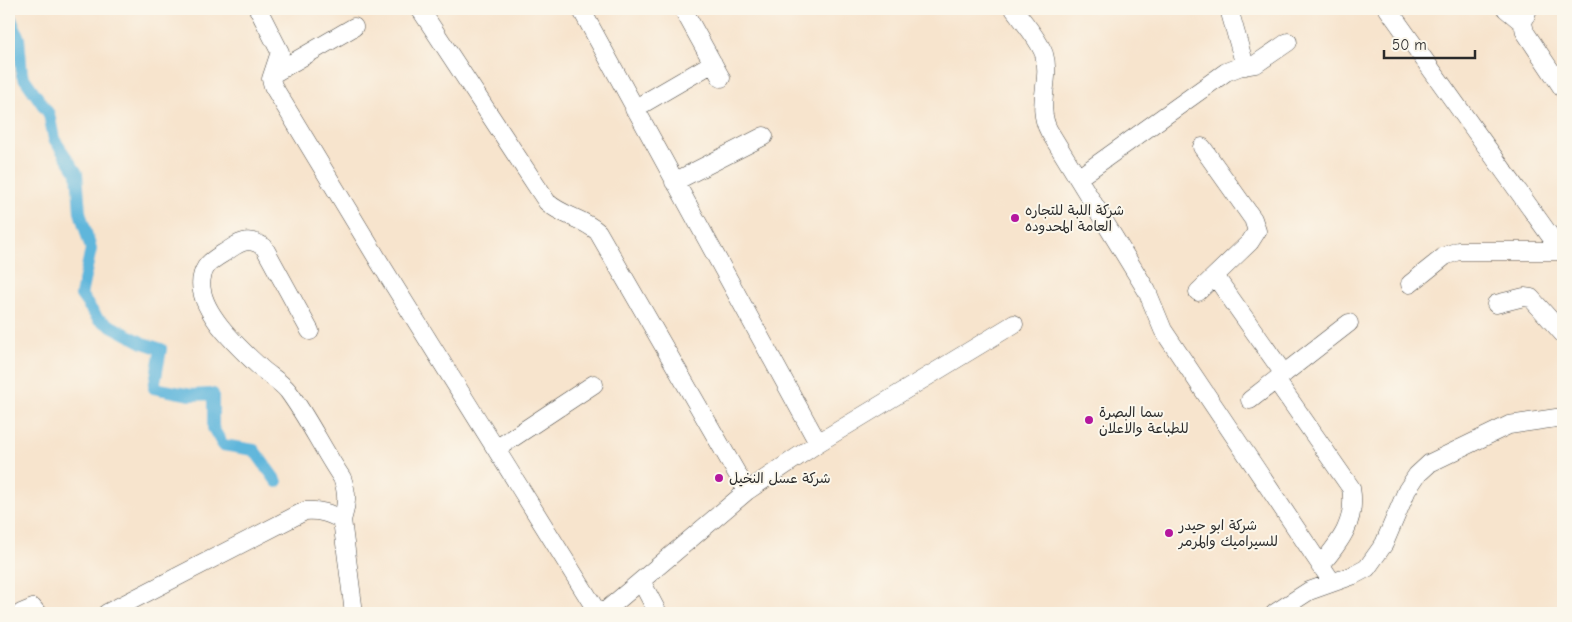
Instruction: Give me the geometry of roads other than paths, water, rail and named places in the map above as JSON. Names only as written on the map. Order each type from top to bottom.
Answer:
[{"type":"street","points":[[258,9],[280,52],[271,79],[273,86],[598,613]]},
{"type":"street","points":[[420,9],[547,202],[561,212],[588,224],[598,232],[747,491]]},
{"type":"street","points":[[581,9],[818,443]]},
{"type":"street","points":[[634,109],[717,71],[683,9]]},
{"type":"street","points":[[1014,9],[1040,46],[1044,55],[1046,74],[1042,103],[1043,118],[1147,291],[1163,330],[1332,582]]},
{"type":"street","points":[[1229,9],[1245,66]]},
{"type":"street","points":[[1388,9],[1562,251]]},
{"type":"street","points":[[1506,9],[1526,16],[1525,32],[1563,90]]},
{"type":"street","points":[[273,74],[354,27]]},
{"type":"street","points":[[1078,178],[1226,72],[1256,64],[1288,42]]},
{"type":"street","points":[[674,182],[764,136]]},
{"type":"street","points":[[1198,292],[1250,242],[1257,231],[1253,219],[1202,147]]},
{"type":"street","points":[[310,331],[264,247],[260,244],[247,240],[238,243],[207,265],[201,278],[201,293],[209,311],[234,340],[287,390],[342,478],[347,491],[342,520],[354,613]]},
{"type":"street","points":[[1410,284],[1439,260],[1458,251],[1562,251]]},
{"type":"street","points":[[1215,276],[1351,488],[1352,506],[1349,525],[1340,542],[1320,566]]},
{"type":"street","points":[[1496,304],[1524,297],[1531,298],[1540,305],[1563,334]]},
{"type":"street","points":[[1250,400],[1349,323]]},
{"type":"street","points":[[602,613],[747,491],[818,443],[1014,324]]},
{"type":"street","points":[[496,449],[594,384]]},
{"type":"street","points":[[1275,613],[1309,591],[1354,575],[1367,568],[1377,557],[1407,490],[1417,475],[1430,463],[1508,425],[1563,418]]},
{"type":"street","points":[[106,613],[306,511],[327,512],[342,520]]},
{"type":"street","points":[[641,581],[658,613]]},
{"type":"street","points":[[21,613],[33,608],[37,613]]},
{"type":"waterway","points":[[9,14],[19,38],[22,75],[49,114],[54,139],[77,173],[80,212],[91,249],[81,295],[98,319],[143,343],[161,349],[154,388],[191,395],[213,394],[213,428],[223,445],[254,450],[277,482]]},
{"type":"place","name":"شركة اللبة للتجاره العامة المحدوده","points":[[1015,218]]},
{"type":"place","name":"سما البصرة للطباعة والاعلان","points":[[1089,420]]},
{"type":"place","name":"شركة عسل النخيل","points":[[719,478]]},
{"type":"place","name":"شركة ابو حيدر للسيراميك والمرمر","points":[[1169,533]]}]
